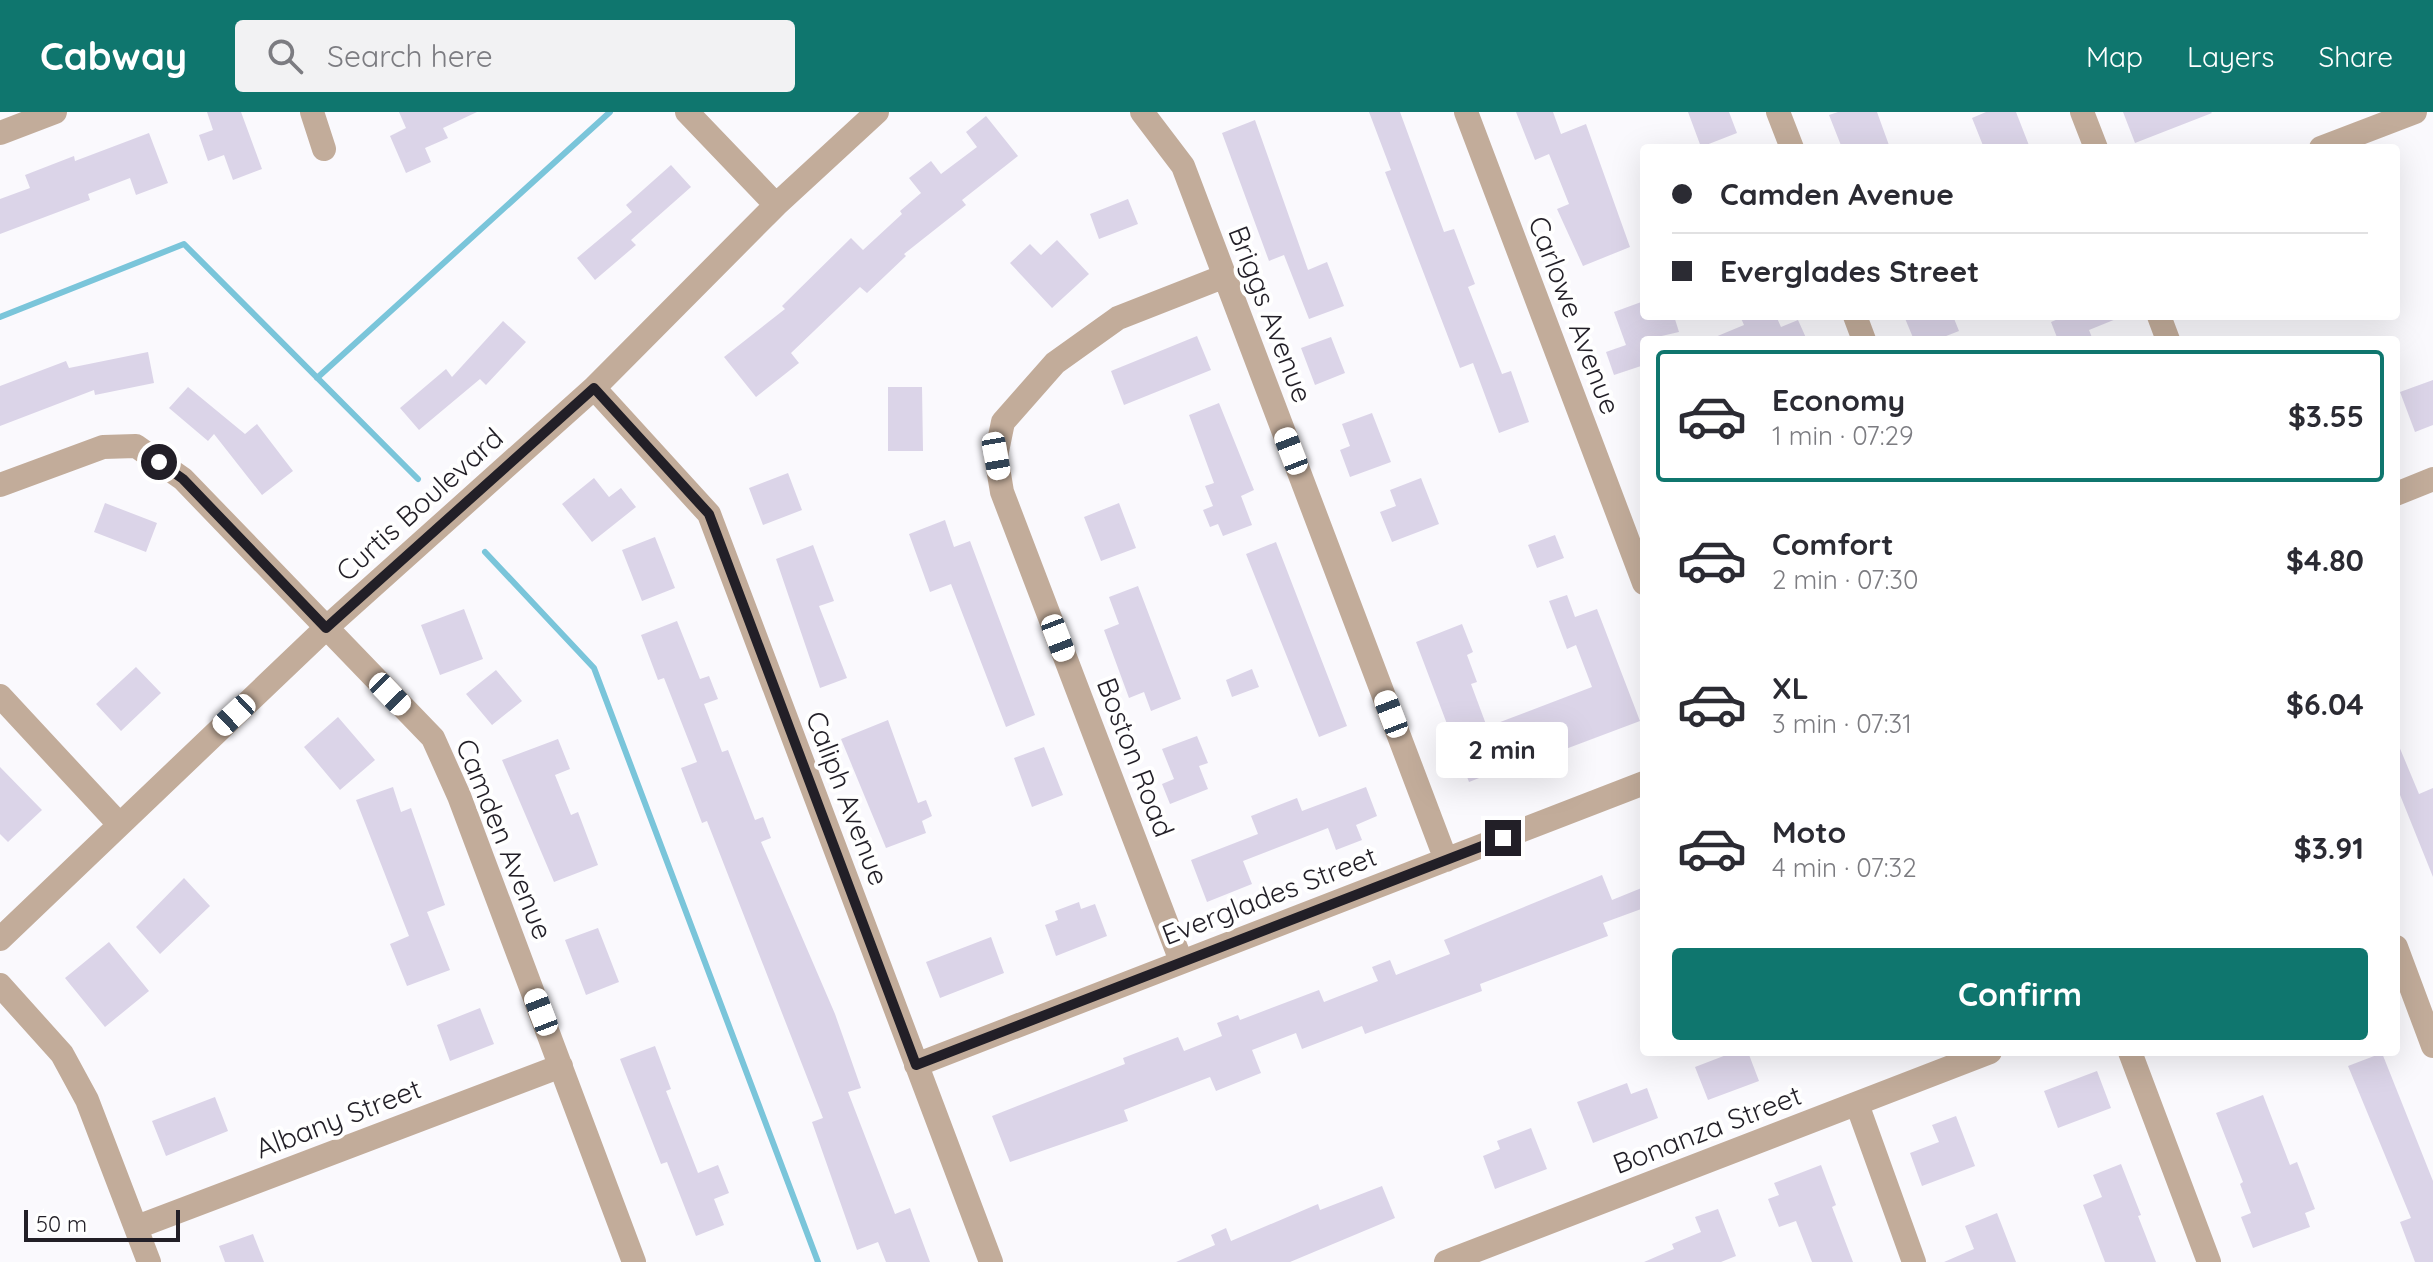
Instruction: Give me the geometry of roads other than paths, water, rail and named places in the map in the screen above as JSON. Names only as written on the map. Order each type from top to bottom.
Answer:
[{"type":"street","points":[[0,133],[55,112]]},
{"type":"street","points":[[312,112],[324,149]]},
{"type":"street","points":[[687,112],[776,205]]},
{"type":"street","name":"Curtis Boulevard","points":[[0,939],[326,628],[594,388],[776,205],[877,112]]},
{"type":"street","name":"Briggs Avenue","points":[[1142,112],[1183,166],[1446,860]]},
{"type":"street","name":"Carlowe Avenue","points":[[1466,112],[1640,572]]},
{"type":"street","points":[[1778,112],[1790,144]]},
{"type":"street","points":[[2082,112],[2094,144]]},
{"type":"street","points":[[2331,144],[2415,112]]},
{"type":"street","name":"Boston Road","points":[[1181,961],[1002,492],[996,456],[1003,422],[1055,363],[1118,318],[1225,276]]},
{"type":"street","name":"Caliph Avenue","points":[[594,388],[709,514],[991,1262]]},
{"type":"street","name":"Camden Avenue","points":[[0,485],[103,447],[136,446],[183,479],[433,738],[459,796],[634,1262]]},
{"type":"street","points":[[2400,492],[2433,479]]},
{"type":"street","points":[[0,696],[119,824]]},
{"type":"street","name":"Everglades Street","points":[[916,1065],[1640,785]]},
{"type":"street","points":[[2400,958],[2433,1046]]},
{"type":"street","points":[[0,985],[62,1054],[87,1100],[149,1262]]},
{"type":"street","name":"Bonanza Street","points":[[1446,1262],[1980,1056]]},
{"type":"street","points":[[2132,1056],[2209,1262]]},
{"type":"street","name":"Albany Street","points":[[137,1227],[561,1066]]},
{"type":"street","points":[[1857,1104],[1914,1262]]},
{"type":"waterway","points":[[317,378],[610,112]]},
{"type":"waterway","points":[[0,317],[184,244],[418,479]]},
{"type":"waterway","points":[[485,552],[594,668],[818,1262]]}]
